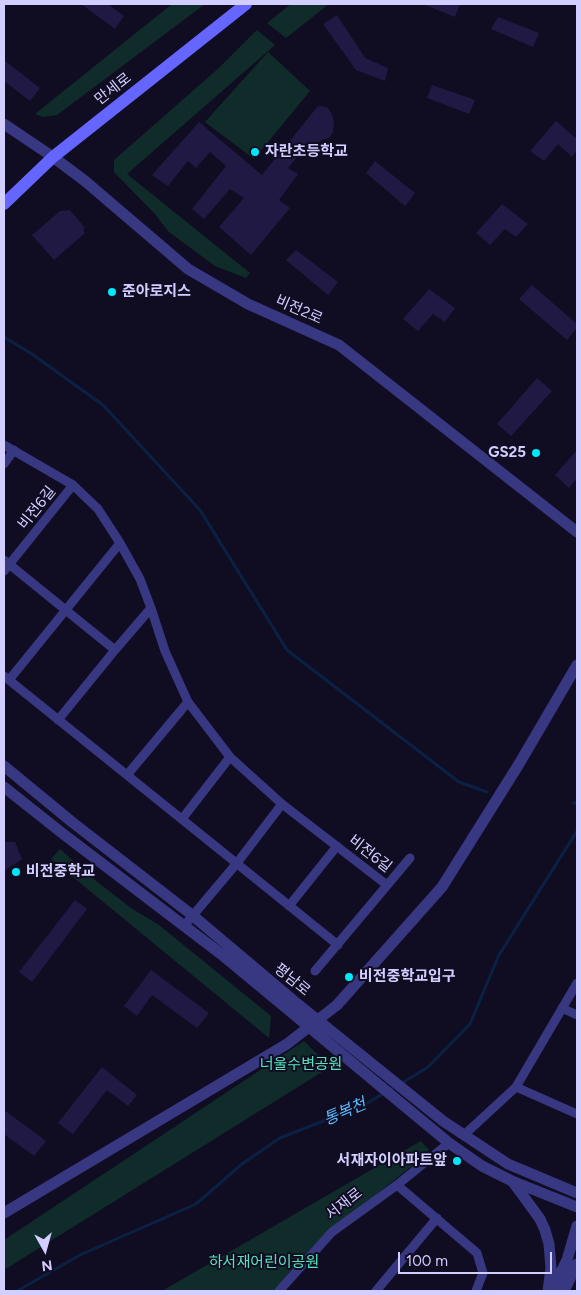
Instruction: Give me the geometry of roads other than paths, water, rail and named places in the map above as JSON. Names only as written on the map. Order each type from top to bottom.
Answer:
[{"type":"main road","name":"만세로","points":[[4,204],[53,157],[246,4]]},
{"type":"street","name":"비전2로","points":[[4,124],[85,181],[188,269],[248,304],[339,345],[577,532]]},
{"type":"street","name":"비전6길","points":[[4,445],[73,484],[98,509],[140,579],[152,608],[165,651],[188,702],[230,757],[282,804],[387,885],[315,971]]},
{"type":"street","points":[[4,464],[14,450]]},
{"type":"street","name":"비전6길","points":[[6,565],[73,484]]},
{"type":"street","points":[[120,543],[66,610],[6,678],[338,945]]},
{"type":"street","points":[[6,565],[115,650]]},
{"type":"street","points":[[58,720],[152,608]]},
{"type":"street","points":[[4,1213],[287,1044],[337,1005],[442,887],[519,764],[577,665]]},
{"type":"street","points":[[127,776],[188,702]]},
{"type":"street","points":[[182,819],[230,757]]},
{"type":"street","name":"평남로","points":[[4,766],[72,822],[192,915],[250,965],[437,1116],[508,1164],[577,1193]]},
{"type":"street","points":[[4,787],[62,834],[221,954],[424,1124],[482,1166],[512,1181],[577,1207]]},
{"type":"street","points":[[184,926],[282,804]]},
{"type":"street","points":[[290,906],[337,846]]},
{"type":"street","points":[[387,885],[410,858]]},
{"type":"street","points":[[464,1135],[516,1087],[577,984]]},
{"type":"street","points":[[562,1008],[577,1015]]},
{"type":"street","points":[[516,1087],[577,1114]]},
{"type":"street","name":"서재로","points":[[280,1291],[332,1232],[397,1185],[450,1143]]},
{"type":"street","points":[[512,1181],[540,1219],[545,1230],[549,1244],[551,1268],[548,1291]]},
{"type":"street","points":[[397,1185],[477,1253],[483,1273],[476,1291]]},
{"type":"street","points":[[376,1291],[437,1218]]},
{"type":"street","points":[[552,1291],[567,1260],[577,1226]]},
{"type":"street","points":[[564,1291],[577,1264]]},
{"type":"waterway","points":[[4,337],[32,354],[103,405],[200,510],[287,650],[459,782],[487,792]]},
{"type":"waterway","name":"통복천","points":[[402,1083],[428,1067],[470,1024],[499,955],[577,831]]},
{"type":"waterway","name":"통복천","points":[[17,1291],[80,1255],[196,1204],[242,1164],[280,1138],[364,1105],[396,1086]]},
{"type":"place","name":"자란초등학교","points":[[255,152]]},
{"type":"place","name":"준아로지스","points":[[112,292]]},
{"type":"place","name":"GS25","points":[[536,453]]},
{"type":"place","name":"비전중학교","points":[[16,872]]},
{"type":"place","name":"비전중학교입구","points":[[349,977]]},
{"type":"place","name":"서재자이아파트앞","points":[[457,1161]]},
{"type":"park label","name":"너울수변공원","points":[[301,1065]]},
{"type":"park label","name":"하서재어린이공원","points":[[264,1263]]}]
